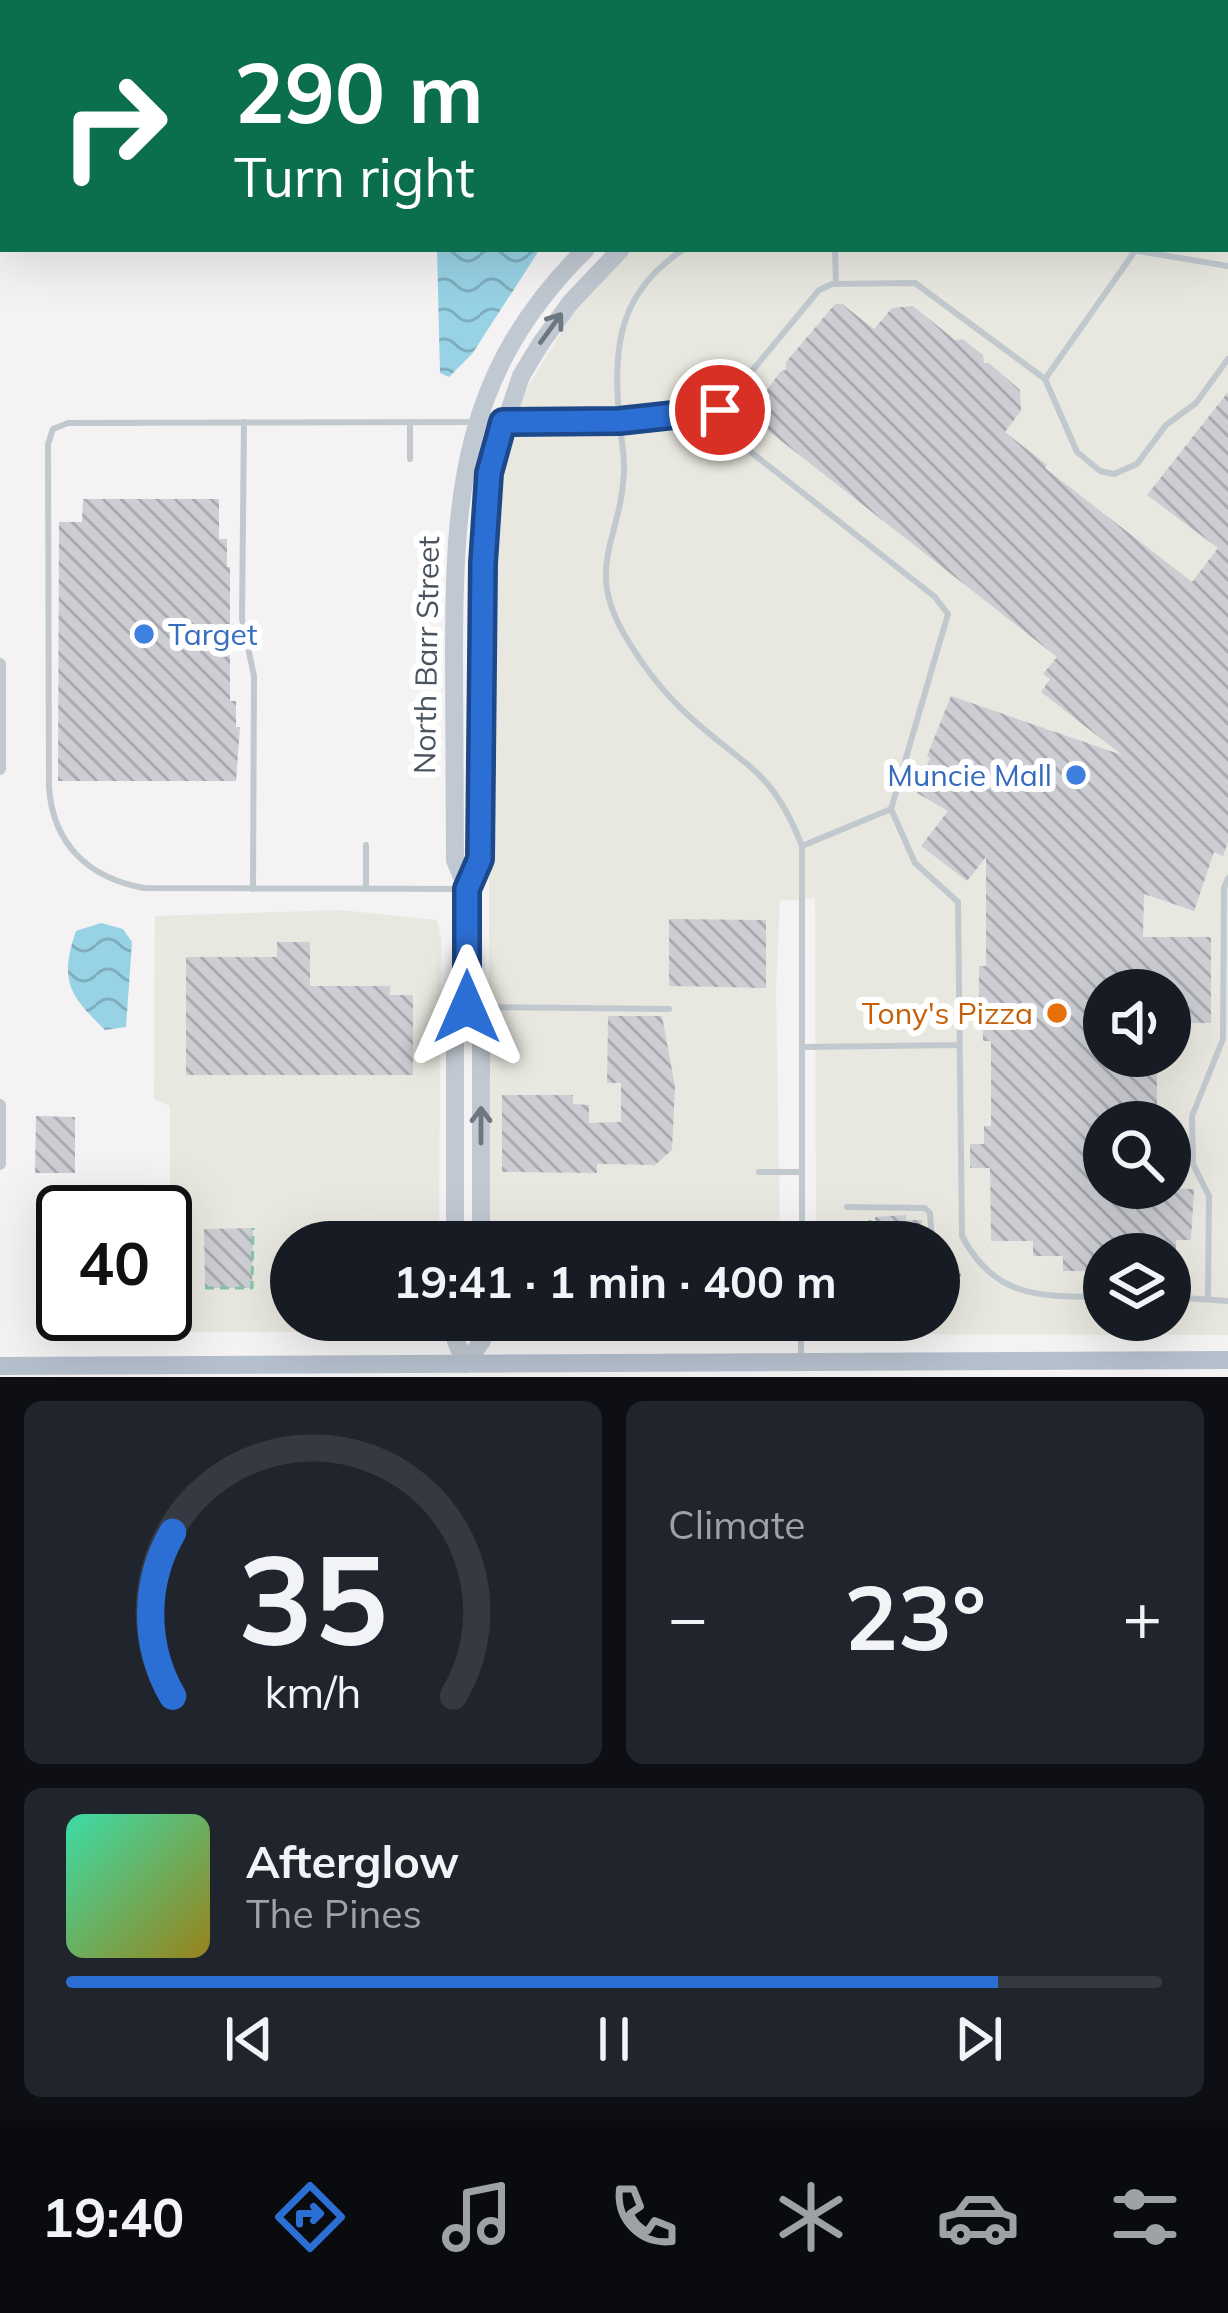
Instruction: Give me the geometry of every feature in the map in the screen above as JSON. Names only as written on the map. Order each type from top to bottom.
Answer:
[{"type":"main road","points":[[0,1366],[88,1371],[466,1364],[497,1370],[801,1362],[1131,1369],[1228,1360]]},
{"type":"street","name":"North Barr Street","points":[[455,1221],[455,1039],[467,1007],[467,889],[455,860],[454,561],[459,499],[478,422],[499,368],[520,329],[560,274],[583,252]]},
{"type":"street","name":"North Barr Street","points":[[467,889],[480,859],[487,498],[503,422],[520,376],[541,343],[570,303],[618,252]]},
{"type":"street","points":[[0,664],[0,769]]},
{"type":"street","name":"North Barr Street","points":[[467,1007],[481,1040],[482,1221]]},
{"type":"street","points":[[0,1106],[0,1164]]},
{"type":"street","points":[[455,1341],[466,1364],[482,1341]]},
{"type":"lane","points":[[680,252],[643,284],[626,315],[616,364],[624,477],[604,575],[612,610],[629,642],[670,697],[764,777],[792,820],[802,846],[802,1221]]},
{"type":"lane","points":[[835,252],[836,284]]},
{"type":"lane","points":[[1045,379],[1130,252]]},
{"type":"lane","points":[[1143,252],[1228,266]]},
{"type":"lane","points":[[467,889],[144,888],[99,874],[65,844],[54,820],[49,787],[49,436],[53,429],[68,423],[619,421],[718,412],[819,290],[836,284],[915,283],[1045,379],[1077,452],[1100,471],[1114,474],[1136,464],[1166,425],[1196,403],[1228,359]]},
{"type":"lane","points":[[718,412],[728,434],[932,594],[948,614],[891,809],[915,863],[958,902],[960,1226],[974,1258],[988,1274],[1032,1294],[1083,1296]]},
{"type":"lane","points":[[244,422],[242,619],[254,676],[253,889]]},
{"type":"lane","points":[[410,422],[410,459]]},
{"type":"lane","points":[[802,846],[891,809]]},
{"type":"lane","points":[[365,889],[366,845]]},
{"type":"lane","points":[[1208,1297],[1209,1196],[1193,1164],[1192,1116],[1223,1039],[1224,888],[1228,878]]},
{"type":"lane","points":[[467,1007],[669,1009]]},
{"type":"lane","points":[[803,1047],[960,1045]]},
{"type":"lane","points":[[759,1172],[802,1172]]},
{"type":"lane","points":[[847,1207],[925,1208],[931,1221]]},
{"type":"lane","points":[[1191,1297],[1228,1301]]},
{"type":"lane","points":[[801,1362],[802,1341]]},
{"type":"path","points":[[870,1214],[870,1221]]},
{"type":"path","points":[[205,1288],[252,1288],[253,1228]]},
{"type":"shaded area","name":"Muncie Mall","points":[[630,252],[1228,252],[1228,1335],[1191,1335],[1191,1233],[1083,1233],[1083,1335],[960,1334],[960,1221],[816,1221],[815,898],[780,901],[776,986],[780,1221],[489,1221],[489,512],[496,472],[522,396],[578,305]]},
{"type":"shaded area","points":[[340,910],[437,920],[441,937],[439,1221],[270,1221],[270,1332],[192,1332],[192,1185],[170,1185],[170,1106],[154,1099],[155,916]]},
{"type":"water","points":[[437,252],[538,252],[472,354],[449,377],[440,373]]},
{"type":"water","points":[[101,923],[123,929],[132,942],[126,1027],[105,1030],[83,1007],[68,975],[76,931]]},
{"type":"building","name":"Muncie Mall","points":[[835,304],[842,304],[874,329],[892,308],[913,306],[955,340],[963,339],[983,355],[984,363],[1020,390],[1021,411],[1005,432],[1192,582],[1218,548],[1147,495],[1228,392],[1228,842],[1223,856],[1214,852],[1194,911],[1144,894],[1143,937],[1211,937],[1211,1023],[1191,1023],[1191,969],[1083,969],[1083,1077],[1157,1077],[1157,1101],[1083,1101],[1083,1209],[1191,1209],[1194,1189],[1191,1240],[1191,1233],[1083,1233],[1083,1271],[1063,1271],[1063,1256],[1033,1256],[1033,1241],[991,1241],[990,1168],[970,1168],[970,1144],[984,1144],[984,1126],[991,1126],[991,1041],[983,1041],[983,1010],[979,1010],[979,966],[986,966],[986,857],[967,881],[921,846],[948,811],[917,793],[951,696],[1122,755],[1041,692],[1050,679],[1043,674],[1057,657],[752,418],[750,412],[786,370],[786,362]]},
{"type":"building","name":"Target","points":[[83,499],[219,499],[219,539],[227,539],[230,567],[230,701],[236,701],[236,727],[240,727],[236,781],[58,781],[59,522],[82,522]]},
{"type":"building","points":[[669,919],[766,920],[766,988],[669,986]]},
{"type":"building","points":[[277,942],[310,942],[310,986],[390,986],[390,995],[413,995],[413,1075],[186,1075],[186,957],[277,957]]},
{"type":"building","points":[[608,1016],[662,1016],[675,1086],[672,1150],[655,1165],[597,1164],[597,1173],[502,1172],[502,1095],[573,1095],[573,1104],[589,1105],[589,1123],[621,1122],[621,1083],[607,1083]]},
{"type":"building","points":[[36,1116],[75,1117],[75,1173],[35,1173]]},
{"type":"building","points":[[906,1215],[906,1220],[922,1221],[875,1221],[875,1217]]},
{"type":"building","points":[[253,1228],[252,1288],[205,1288],[204,1229]]},
{"type":"place","name":"Target","points":[[144,634]]},
{"type":"place","name":"Muncie Mall","points":[[1076,775]]},
{"type":"place","name":"Tony's Pizza","points":[[1057,1013]]},
{"type":"route","points":[[467,1007],[467,889],[480,859],[483,563],[489,473],[503,422],[619,421],[720,410]]}]
